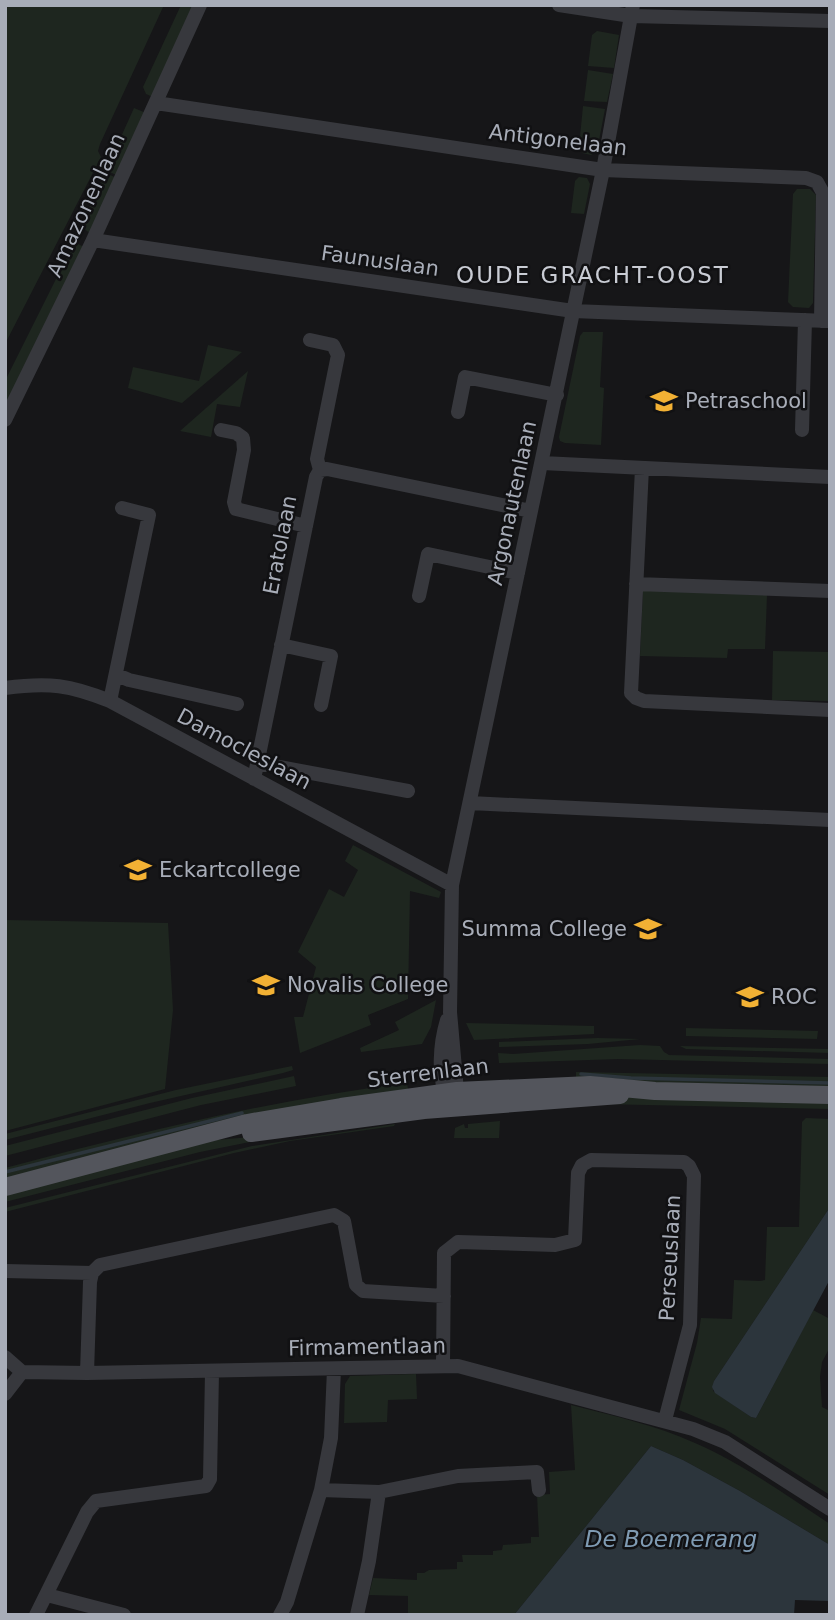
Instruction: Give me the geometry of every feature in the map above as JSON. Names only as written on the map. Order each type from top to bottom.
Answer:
[{"type":"main road","name":"Sterrenlaan","points":[[5,1187],[247,1123],[292,1115],[451,1097],[587,1099],[655,1091],[830,1095]]},
{"type":"street","name":"Amazonenlaan","points":[[5,420],[93,240],[200,5]]},
{"type":"street","points":[[559,5],[830,21]]},
{"type":"street","name":"Argonautenlaan","points":[[451,1097],[443,1041],[450,1012],[452,885],[603,170],[632,10]]},
{"type":"street","name":"Antigonelaan","points":[[156,103],[603,170],[806,178],[817,182],[823,193],[825,321]]},
{"type":"street","name":"Faunuslaan","points":[[93,240],[573,310],[825,321]]},
{"type":"street","points":[[802,430],[805,320]]},
{"type":"street","name":"Eratolaan","points":[[254,779],[316,477],[320,471],[317,459],[338,355],[332,345],[310,340]]},
{"type":"street","points":[[458,412],[466,377],[556,395]]},
{"type":"street","points":[[221,430],[236,433],[243,438],[244,450],[234,502],[236,509],[306,526]]},
{"type":"street","points":[[542,463],[830,477]]},
{"type":"street","points":[[642,468],[631,693],[635,698],[644,701],[830,710]]},
{"type":"street","points":[[320,471],[327,469],[531,511]]},
{"type":"street","points":[[110,701],[149,515],[122,508]]},
{"type":"street","points":[[419,596],[428,554],[518,573]]},
{"type":"street","points":[[636,584],[830,592]]},
{"type":"street","points":[[281,645],[331,656],[321,705]]},
{"type":"street","points":[[117,675],[237,704]]},
{"type":"street","name":"Damocleslaan","points":[[5,688],[33,684],[61,685],[110,701],[452,885]]},
{"type":"street","points":[[258,763],[408,791]]},
{"type":"street","points":[[470,803],[830,820]]},
{"type":"street","name":"Perseuslaan","points":[[444,1296],[444,1253],[458,1242],[555,1245],[575,1240],[578,1173],[582,1165],[591,1160],[684,1162],[694,1176],[690,1325],[665,1420]]},
{"type":"street","points":[[87,1373],[92,1273],[100,1265],[334,1215],[344,1220],[356,1285],[363,1292],[444,1296],[443,1365]]},
{"type":"street","points":[[5,1270],[92,1273]]},
{"type":"street","points":[[5,1357],[22,1372],[5,1394]]},
{"type":"street","name":"Firmamentlaan","points":[[22,1372],[212,1372],[458,1366],[693,1429],[725,1442],[830,1509]]},
{"type":"street","points":[[281,1615],[321,1490],[331,1438],[334,1368]]},
{"type":"street","points":[[36,1615],[87,1512],[96,1501],[206,1486],[210,1479],[212,1372]]},
{"type":"street","points":[[321,1490],[379,1492],[458,1476],[537,1472],[539,1490]]},
{"type":"street","points":[[356,1615],[369,1561],[379,1492]]},
{"type":"street","points":[[47,1594],[124,1615]]},
{"type":"shaded area","points":[[5,5],[164,5],[100,144],[98,151],[101,157],[5,344]]},
{"type":"shaded area","points":[[181,5],[195,5],[153,97],[146,94],[143,87]]},
{"type":"shaded area","points":[[597,31],[619,35],[614,68],[588,66],[592,35]]},
{"type":"shaded area","points":[[588,70],[613,74],[607,102],[584,101]]},
{"type":"shaded area","points":[[583,106],[605,109],[597,151],[591,155],[582,153],[579,147]]},
{"type":"shaded area","points":[[134,108],[146,113],[118,176],[106,170]]},
{"type":"shaded area","points":[[105,173],[117,178],[91,234],[83,228],[82,223]]},
{"type":"shaded area","points":[[579,177],[587,178],[590,184],[584,214],[571,213],[575,181]]},
{"type":"shaded area","points":[[797,189],[810,189],[816,195],[813,303],[809,308],[793,307],[788,302],[793,194]]},
{"type":"shaded area","points":[[73,245],[84,247],[5,406],[5,381]]},
{"type":"shaded area","points":[[583,332],[603,332],[601,445],[565,443],[560,441],[559,437]]},
{"type":"shaded area","points":[[208,345],[242,352],[182,403],[128,388],[133,367],[199,381]]},
{"type":"shaded area","points":[[248,371],[240,407],[217,404],[211,437],[180,431]]},
{"type":"shaded area","points":[[643,589],[767,595],[765,649],[728,649],[727,658],[640,656]]},
{"type":"shaded area","points":[[773,651],[830,652],[830,701],[772,700]]},
{"type":"shaded area","points":[[353,845],[441,892],[439,898],[410,891],[408,999],[368,1015],[371,1025],[300,1053],[294,1017],[303,1017],[316,967],[298,952],[329,889],[344,897],[358,870],[345,861]]},
{"type":"shaded area","points":[[5,920],[168,923],[173,1010],[165,1089],[5,1131]]},
{"type":"shaded area","points":[[436,1000],[431,1027],[422,1044],[361,1052],[360,1048],[399,1030],[395,1022]]},
{"type":"shaded area","points":[[466,1023],[594,1026],[594,1034],[474,1040]]},
{"type":"shaded area","points":[[686,1028],[818,1031],[817,1039],[686,1036]]},
{"type":"shaded area","points":[[640,1039],[499,1047],[499,1042]]},
{"type":"shaded area","points":[[660,1046],[669,1055],[830,1059],[830,1064],[619,1059],[499,1063],[498,1053]]},
{"type":"shaded area","points":[[680,1046],[830,1049],[830,1053],[686,1049]]},
{"type":"shaded area","points":[[292,1066],[293,1070],[283,1073],[5,1140],[5,1134],[176,1090]]},
{"type":"shaded area","points":[[576,1072],[830,1077],[830,1089],[631,1084],[576,1078]]},
{"type":"shaded area","points":[[294,1076],[296,1086],[201,1105],[5,1156],[5,1146],[192,1098]]},
{"type":"shaded area","points":[[407,1083],[408,1089],[413,1088],[5,1180],[5,1168],[155,1130],[255,1108]]},
{"type":"shaded area","points":[[630,1097],[830,1101],[830,1109],[599,1104]]},
{"type":"shaded area","points":[[806,1118],[830,1119],[830,1207],[714,1381],[713,1391],[756,1418],[813,1310],[830,1319],[830,1347],[822,1362],[820,1377],[822,1407],[830,1411],[830,1495],[725,1429],[679,1410],[701,1318],[732,1319],[734,1280],[765,1280],[767,1227],[799,1227],[802,1122]]},
{"type":"shaded area","points":[[500,1121],[499,1138],[454,1138],[455,1128],[464,1124],[465,1128],[468,1128],[468,1124]]},
{"type":"shaded area","points":[[395,1124],[234,1153],[5,1212],[5,1208],[252,1146]]},
{"type":"shaded area","points":[[279,1136],[200,1152],[5,1202],[5,1193],[216,1140]]},
{"type":"shaded area","points":[[416,1374],[417,1399],[388,1400],[387,1422],[344,1423],[345,1384],[350,1376]]},
{"type":"shaded area","points":[[571,1405],[665,1431],[730,1460],[830,1524],[830,1545],[740,1491],[651,1446],[514,1615],[408,1615],[408,1596],[369,1595],[373,1578],[417,1580],[417,1573],[457,1569],[457,1562],[463,1562],[462,1555],[493,1555],[493,1551],[502,1550],[503,1545],[531,1543],[531,1537],[539,1537],[537,1495],[550,1494],[549,1472],[575,1470]]},
{"type":"water","points":[[830,1207],[830,1279],[756,1418],[751,1417],[715,1393],[712,1387],[714,1381]]},
{"type":"water","name":"De Boemerang","points":[[651,1446],[740,1491],[830,1545],[830,1601],[795,1600],[794,1615],[514,1615]]},
{"type":"waterway","points":[[581,1074],[631,1078],[830,1083]]},
{"type":"waterway","points":[[5,1172],[242,1113]]},
{"type":"place","name":"Petraschool","points":[[664,401]]},
{"type":"place","name":"Eckartcollege","points":[[138,870]]},
{"type":"place","name":"Summa College","points":[[648,929]]},
{"type":"place","name":"Novalis College","points":[[266,985]]},
{"type":"place","name":"ROC","points":[[750,997]]},
{"type":"district","name":"OUDE GRACHT-OOST","points":[[593,275]]}]
